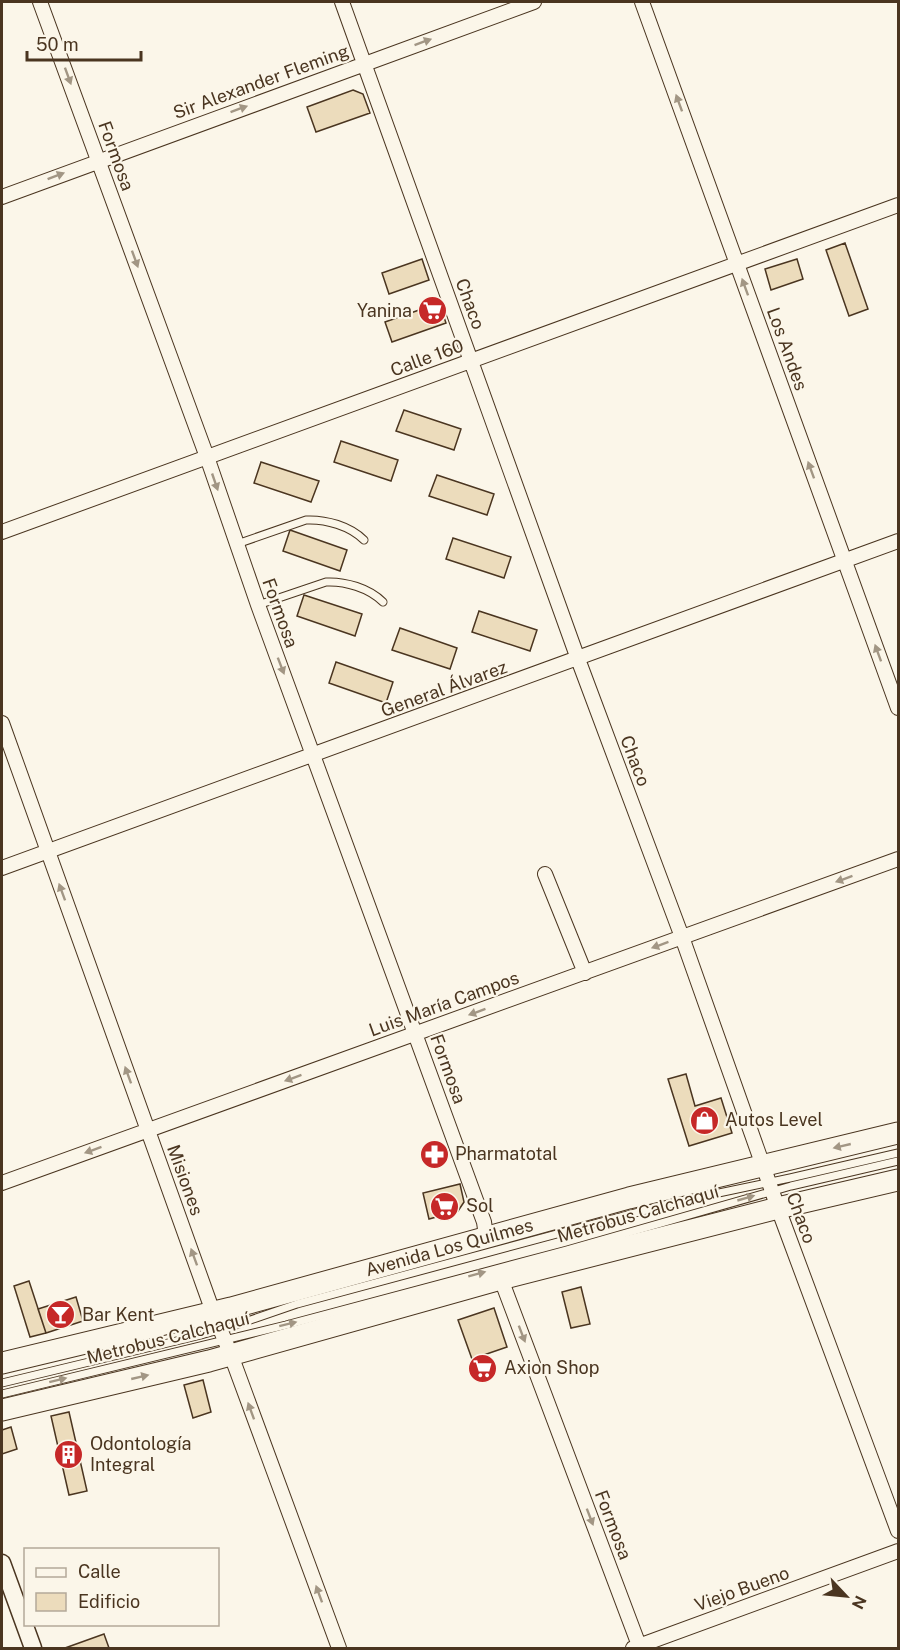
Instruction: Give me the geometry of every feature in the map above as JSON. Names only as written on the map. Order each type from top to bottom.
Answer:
[{"type":"main road","name":"Avenida Los Quilmes","points":[[2,1363],[222,1334],[501,1279],[770,1186],[898,1133]]},
{"type":"main road","name":"Avenida Los Quilmes","points":[[2,1410],[222,1334],[486,1236],[770,1186],[898,1180]]},
{"type":"street","name":"Formosa","points":[[40,2],[484,1222],[486,1236]]},
{"type":"street","name":"Chaco","points":[[342,2],[578,659],[682,937],[770,1186],[898,1531]]},
{"type":"street","name":"Sir Alexander Fleming","points":[[2,197],[534,2]]},
{"type":"street","name":"Los Andes","points":[[642,2],[898,708]]},
{"type":"street","name":"Calle 160","points":[[2,532],[898,205]]},
{"type":"street","name":"General Álvarez","points":[[2,868],[898,541]]},
{"type":"street","name":"Misiones","points":[[2,723],[222,1334],[339,1648]]},
{"type":"street","name":"Luis María Campos","points":[[2,1183],[898,859]]},
{"type":"street","points":[[545,874],[585,972]]},
{"type":"street","name":"Formosa","points":[[501,1279],[637,1648]]},
{"type":"street","name":"Viejo Bueno","points":[[637,1648],[898,1551]]},
{"type":"street","points":[[2,1563],[24,1623]]},
{"type":"street","points":[[25,1626],[33,1648]]},
{"type":"lane","points":[[237,544],[306,520],[317,520],[357,533],[364,540]]},
{"type":"lane","points":[[258,605],[326,582],[360,588],[376,595],[383,602]]},
{"type":"lane","name":"Metrobus Calchaquí","points":[[2,1383],[222,1334],[286,1325],[567,1250],[770,1186],[898,1153]]},
{"type":"lane","name":"Metrobus Calchaquí","points":[[2,1394],[222,1334],[297,1304],[622,1216],[676,1202],[898,1161]]},
{"type":"lane","name":"Metrobus Calchaquí","points":[[486,1236],[622,1216]]},
{"type":"building","points":[[353,90],[363,94],[370,113],[316,132],[307,107]]},
{"type":"building","points":[[845,243],[868,309],[849,316],[826,250]]},
{"type":"building","points":[[422,259],[429,280],[389,294],[382,273]]},
{"type":"building","points":[[797,259],[803,279],[771,290],[765,269]]},
{"type":"building","points":[[439,303],[446,323],[392,342],[385,322]]},
{"type":"building","points":[[404,410],[461,429],[454,450],[396,431]]},
{"type":"building","points":[[341,441],[398,460],[391,481],[334,462]]},
{"type":"building","points":[[261,462],[319,481],[311,502],[254,483]]},
{"type":"building","points":[[437,475],[494,494],[487,515],[429,496]]},
{"type":"building","points":[[290,530],[347,550],[340,571],[283,551]]},
{"type":"building","points":[[453,538],[511,557],[504,578],[446,559]]},
{"type":"building","points":[[304,595],[362,614],[355,636],[297,616]]},
{"type":"building","points":[[479,611],[537,630],[530,651],[472,632]]},
{"type":"building","points":[[400,628],[457,648],[450,669],[392,650]]},
{"type":"building","points":[[336,662],[393,682],[386,703],[329,683]]},
{"type":"building","name":"Autos Level","points":[[686,1074],[695,1106],[721,1098],[732,1133],[689,1146],[668,1079]]},
{"type":"building","points":[[460,1184],[464,1202],[458,1211],[429,1219],[423,1193]]},
{"type":"building","points":[[29,1281],[46,1333],[30,1337],[14,1286]]},
{"type":"building","points":[[581,1287],[590,1324],[571,1328],[562,1292]]},
{"type":"building","name":"Bar Kent","points":[[76,1297],[83,1321],[46,1333],[38,1309]]},
{"type":"building","points":[[494,1308],[507,1347],[472,1359],[458,1320]]},
{"type":"building","points":[[203,1380],[211,1412],[193,1418],[184,1385]]},
{"type":"building","name":"Odontología Integral","points":[[69,1412],[87,1491],[69,1495],[51,1416]]},
{"type":"building","points":[[11,1427],[17,1449],[2,1454],[2,1430]]},
{"type":"building","points":[[104,1634],[109,1648],[65,1648]]},
{"type":"place","name":"Yanina","points":[[433,311]]},
{"type":"place","name":"Autos Level","points":[[704,1120]]},
{"type":"place","name":"Pharmatotal","points":[[434,1154]]},
{"type":"place","name":"Sol","points":[[445,1206]]},
{"type":"place","name":"Bar Kent","points":[[61,1315]]},
{"type":"place","name":"Axion Shop","points":[[483,1368]]},
{"type":"place","name":"Odontología Integral","points":[[69,1454]]}]
